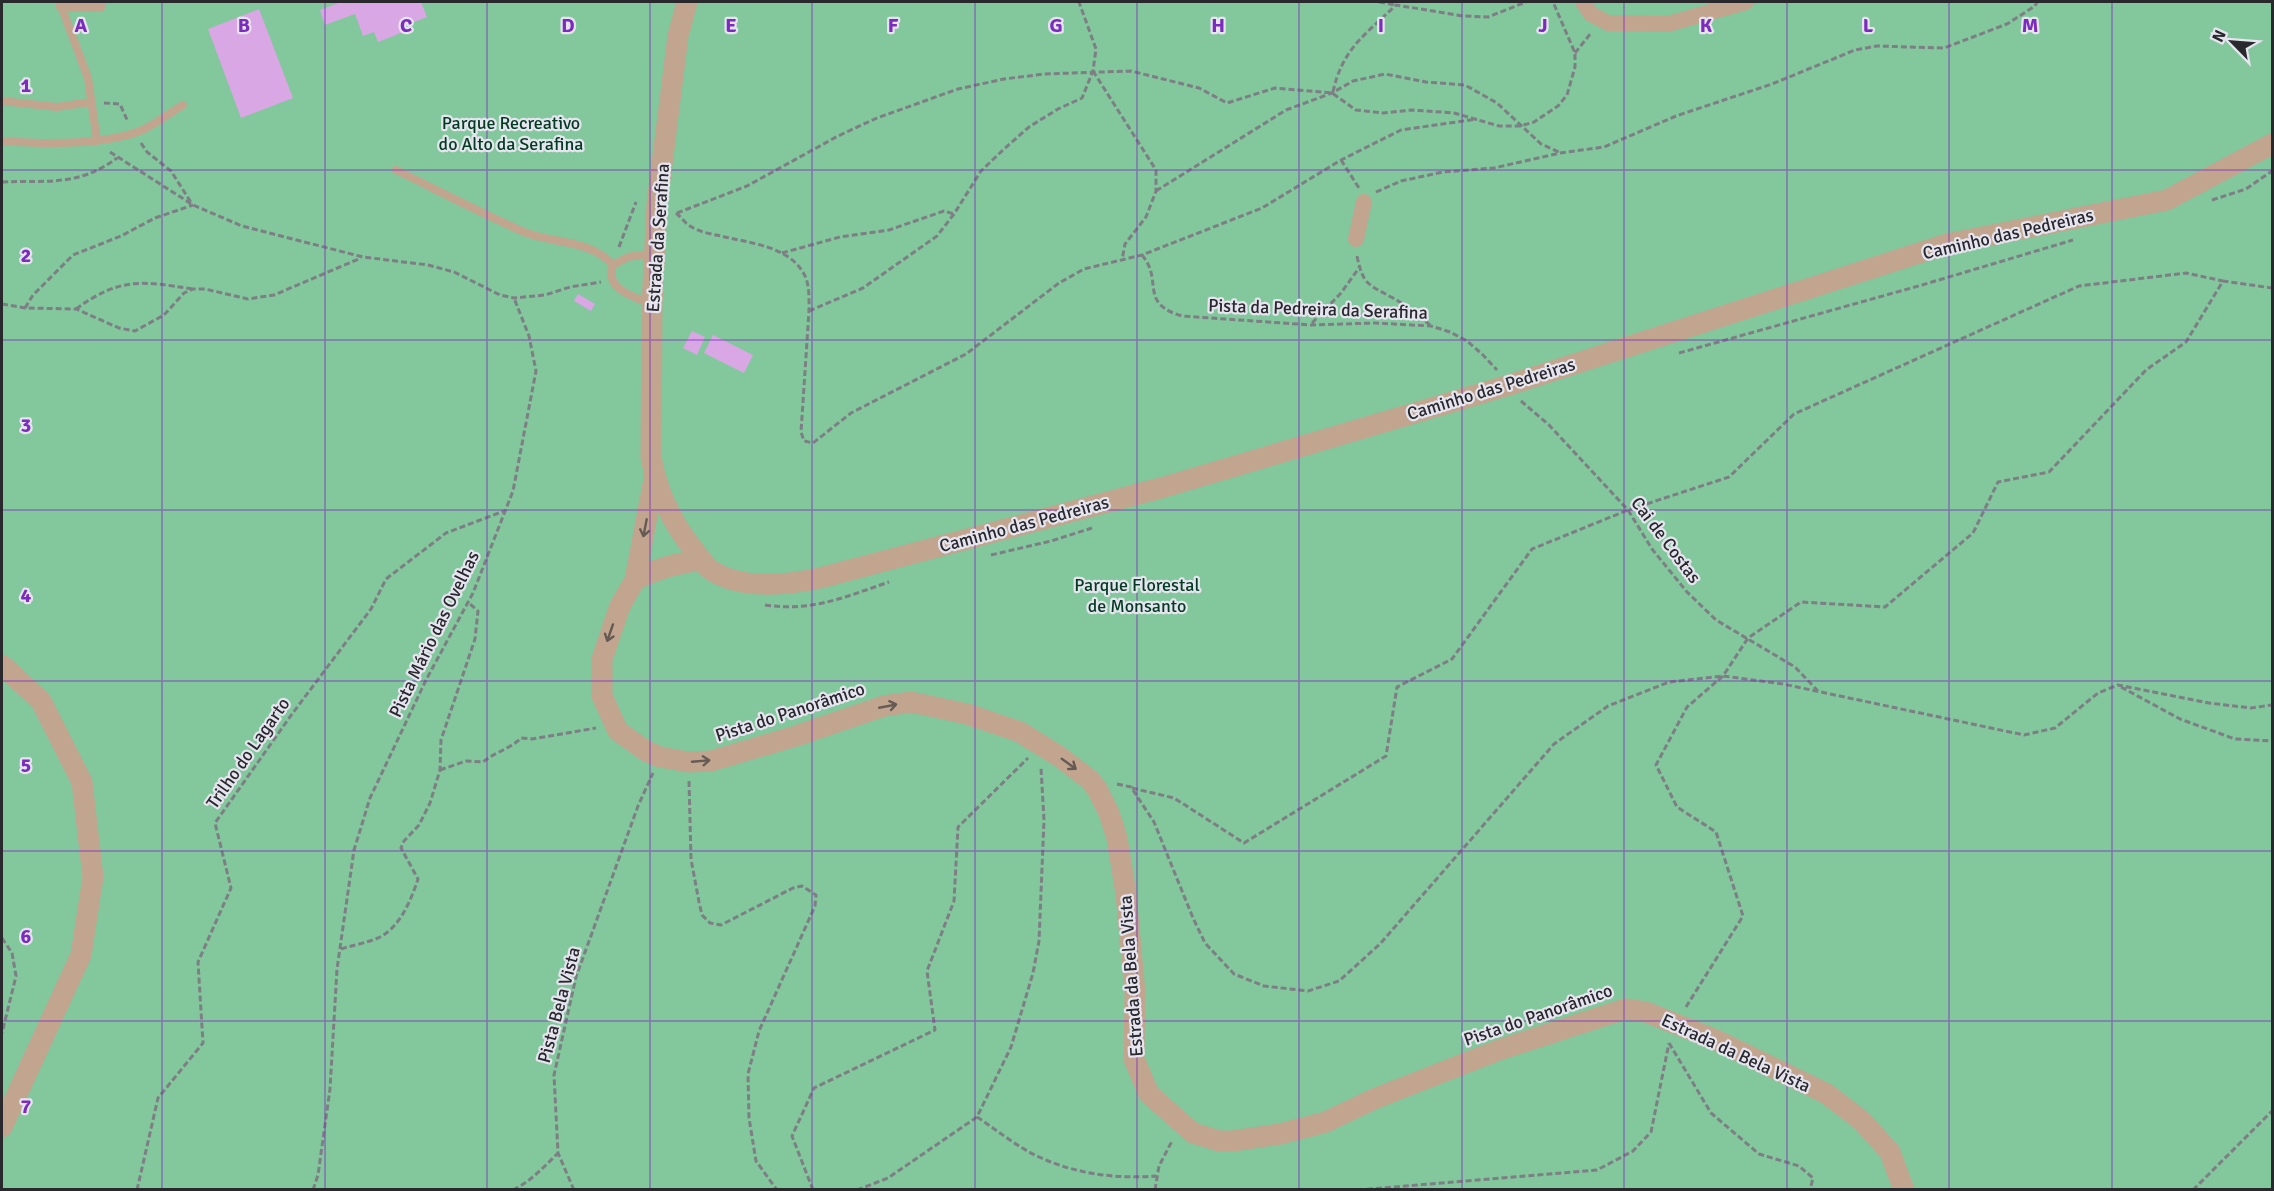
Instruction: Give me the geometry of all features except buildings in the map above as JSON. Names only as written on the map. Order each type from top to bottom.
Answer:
[{"type":"street","points":[[63,2],[100,6]]},
{"type":"street","name":"Estrada da Serafina","points":[[654,477],[650,438],[655,253],[647,202],[678,36],[687,2]]},
{"type":"street","points":[[1582,2],[1591,14],[1608,23],[1668,24],[1746,2]]},
{"type":"street","name":"Caminho das Pedreiras","points":[[654,477],[663,501],[680,532],[712,571],[754,584],[802,581],[1161,488],[1506,386],[1947,244],[2167,200],[2272,144]]},
{"type":"street","points":[[1356,246],[1365,199]]},
{"type":"street","points":[[635,580],[654,477]]},
{"type":"street","points":[[635,580],[654,569],[702,561]]},
{"type":"street","name":"Estrada da Bela Vista","points":[[635,580],[620,606],[602,659],[602,696],[615,725],[626,738],[646,751],[674,761],[711,760],[796,736],[884,706],[911,702],[967,714],[1020,732],[1090,780],[1109,813],[1117,838],[1126,894],[1135,993],[1134,1059],[1149,1095],[1185,1127],[1204,1137],[1219,1141],[1280,1134],[1326,1122],[1374,1099],[1499,1050],[1625,1009],[1646,1012],[1673,1033],[1716,1040],[1827,1095],[1862,1121],[1890,1152],[1904,1190]]},
{"type":"street","points":[[2,665],[41,701],[82,782],[93,877],[81,955],[2,1126]]},
{"type":"lane","points":[[63,2],[88,78],[97,141]]},
{"type":"lane","points":[[2,101],[57,107],[91,102]]},
{"type":"lane","points":[[2,141],[48,143],[97,141],[139,131],[183,105]]},
{"type":"lane","points":[[396,170],[527,233],[575,243],[606,258],[613,265]]},
{"type":"lane","points":[[652,305],[622,291],[612,281],[609,274],[613,265],[627,257],[655,253]]},
{"type":"path","points":[[809,311],[862,288],[937,236],[981,171],[1004,149],[1029,127],[1058,109],[1082,99],[1093,71],[1096,49],[1079,2]]},
{"type":"path","points":[[1379,2],[1463,16],[1488,17],[1526,2]]},
{"type":"path","points":[[677,213],[747,186],[838,135],[911,105],[958,88],[1004,79],[1093,71],[1131,71],[1198,88],[1227,103],[1275,88],[1332,93],[1356,110],[1383,113],[1412,110],[1454,113],[1499,126],[1520,126],[1534,122],[1558,106],[1572,82],[1575,53],[1553,2]]},
{"type":"path","points":[[1341,160],[1365,199],[1401,181],[1443,172],[1494,168],[1560,153],[1604,147],[1676,116],[1772,84],[1855,50],[1877,46],[1944,48],[2007,24],[2035,6],[2037,2]]},
{"type":"path","points":[[1332,93],[1337,71],[1349,50],[1396,5]]},
{"type":"path","points":[[1575,53],[1601,21]]},
{"type":"path","points":[[1093,71],[1156,170],[1156,191],[1146,217],[1125,244],[1122,260]]},
{"type":"path","points":[[1156,191],[1286,110],[1332,93],[1353,81],[1385,74],[1426,82],[1465,85],[1497,103],[1541,144],[1560,153]]},
{"type":"path","points":[[91,102],[120,104],[133,132],[147,152],[171,171],[193,206]]},
{"type":"path","points":[[613,265],[647,202],[671,206],[690,226],[704,232],[757,244],[782,253],[796,263],[805,275],[809,292],[801,432],[801,437],[808,443],[821,438],[829,428],[851,413],[966,354],[1059,283],[1084,269],[1142,255],[1262,208],[1341,160],[1401,130],[1479,119]]},
{"type":"path","points":[[2,182],[51,181],[84,177],[101,170],[117,158],[193,206],[242,226],[363,257],[428,265],[454,272],[500,295],[514,298],[545,295],[594,282]]},
{"type":"path","points":[[25,308],[33,295],[74,255],[121,236],[155,218],[193,206]]},
{"type":"path","points":[[782,253],[840,237],[890,230],[944,211],[954,214]]},
{"type":"path","points":[[1356,246],[1359,268],[1373,288],[1392,297],[1431,326]]},
{"type":"path","name":"Pista da Pedreira da Serafina","points":[[1142,255],[1148,262],[1159,305],[1168,312],[1182,316],[1311,325],[1375,323],[1431,326],[1467,341],[1489,361],[1506,386]]},
{"type":"path","points":[[76,309],[93,296],[130,283],[147,282],[205,289],[248,299],[274,295],[363,257]]},
{"type":"path","points":[[1311,325],[1341,293],[1359,268]]},
{"type":"path","points":[[1113,783],[1174,798],[1244,843],[1386,756],[1397,687],[1452,658],[1532,549],[1628,510],[1729,477],[1794,414],[2079,286],[2186,273],[2272,288]]},
{"type":"path","points":[[1358,1190],[1597,1170],[1633,1151],[1651,1132],[1673,1033],[1743,916],[1716,832],[1677,807],[1656,765],[1687,707],[1723,676],[1748,639],[1802,602],[1885,607],[1972,533],[1998,482],[2049,472],[2146,370],[2186,342],[2223,281]]},
{"type":"path","points":[[2,304],[25,308],[76,309],[119,328],[135,331],[164,315],[184,293],[194,289]]},
{"type":"path","name":"Pista Mário das Ovelhas","points":[[313,1190],[318,1175],[330,1089],[337,969],[354,850],[370,798],[426,680],[468,602],[513,491],[536,371],[530,336],[514,298]]},
{"type":"path","name":"Cai de Costas","points":[[1506,386],[1550,425],[1628,510],[1652,549],[1687,592],[1716,620],[1795,667],[1819,692]]},
{"type":"path","name":"Trilho do Lagarto","points":[[137,1190],[158,1098],[203,1043],[198,962],[231,888],[215,823],[292,714],[371,609],[386,579],[446,533],[505,511]]},
{"type":"path","points":[[341,949],[380,937],[405,914],[418,879],[401,848],[404,841],[419,825],[430,803],[440,770],[441,740],[475,639],[478,611],[468,602]]},
{"type":"path","points":[[1131,787],[1154,822],[1205,943],[1234,974],[1264,986],[1308,991],[1339,981],[1380,944],[1554,744],[1608,706],[1669,682],[1723,676],[1819,692],[2024,735],[2055,728],[2098,693],[2118,685],[2209,703],[2251,708],[2272,705]]},
{"type":"path","points":[[2118,685],[2180,719],[2235,740],[2272,741]]},
{"type":"path","points":[[440,770],[466,761],[483,762],[490,756],[513,746],[521,738],[532,739],[615,725]]},
{"type":"path","points":[[857,1190],[888,1178],[977,1117],[1011,1047],[1034,973],[1039,941],[1044,820],[1041,745]]},
{"type":"path","points":[[813,1190],[792,1136],[814,1088],[935,1030],[927,971],[954,901],[958,827],[1041,745]]},
{"type":"path","name":"Pista Bela Vista","points":[[574,1190],[558,1153],[554,1074],[576,978],[638,806],[657,765]]},
{"type":"path","points":[[689,776],[691,859],[702,915],[710,923],[720,925],[793,888],[802,886],[816,895],[815,906],[759,1031],[748,1074],[749,1118],[756,1161],[777,1190]]},
{"type":"path","points":[[2,938],[12,953],[16,976],[2,1033]]},
{"type":"path","points":[[1673,1033],[1711,1113],[1759,1155],[1799,1166],[1813,1178],[1810,1190]]},
{"type":"path","points":[[2193,1190],[2272,1112]]},
{"type":"path","points":[[977,1117],[1038,1157],[1096,1175],[1126,1178],[1156,1176]]},
{"type":"path","points":[[1155,1190],[1156,1176],[1166,1150],[1185,1127]]},
{"type":"path","points":[[513,1190],[522,1186],[558,1153]]},
{"type":"green space","name":"Parque Florestal de Monsanto","points":[[2,2],[2272,2],[2272,1189],[2,1190]]},
{"type":"park label","name":"Parque Recreativo do Alto da Serafina","points":[[511,133]]}]
